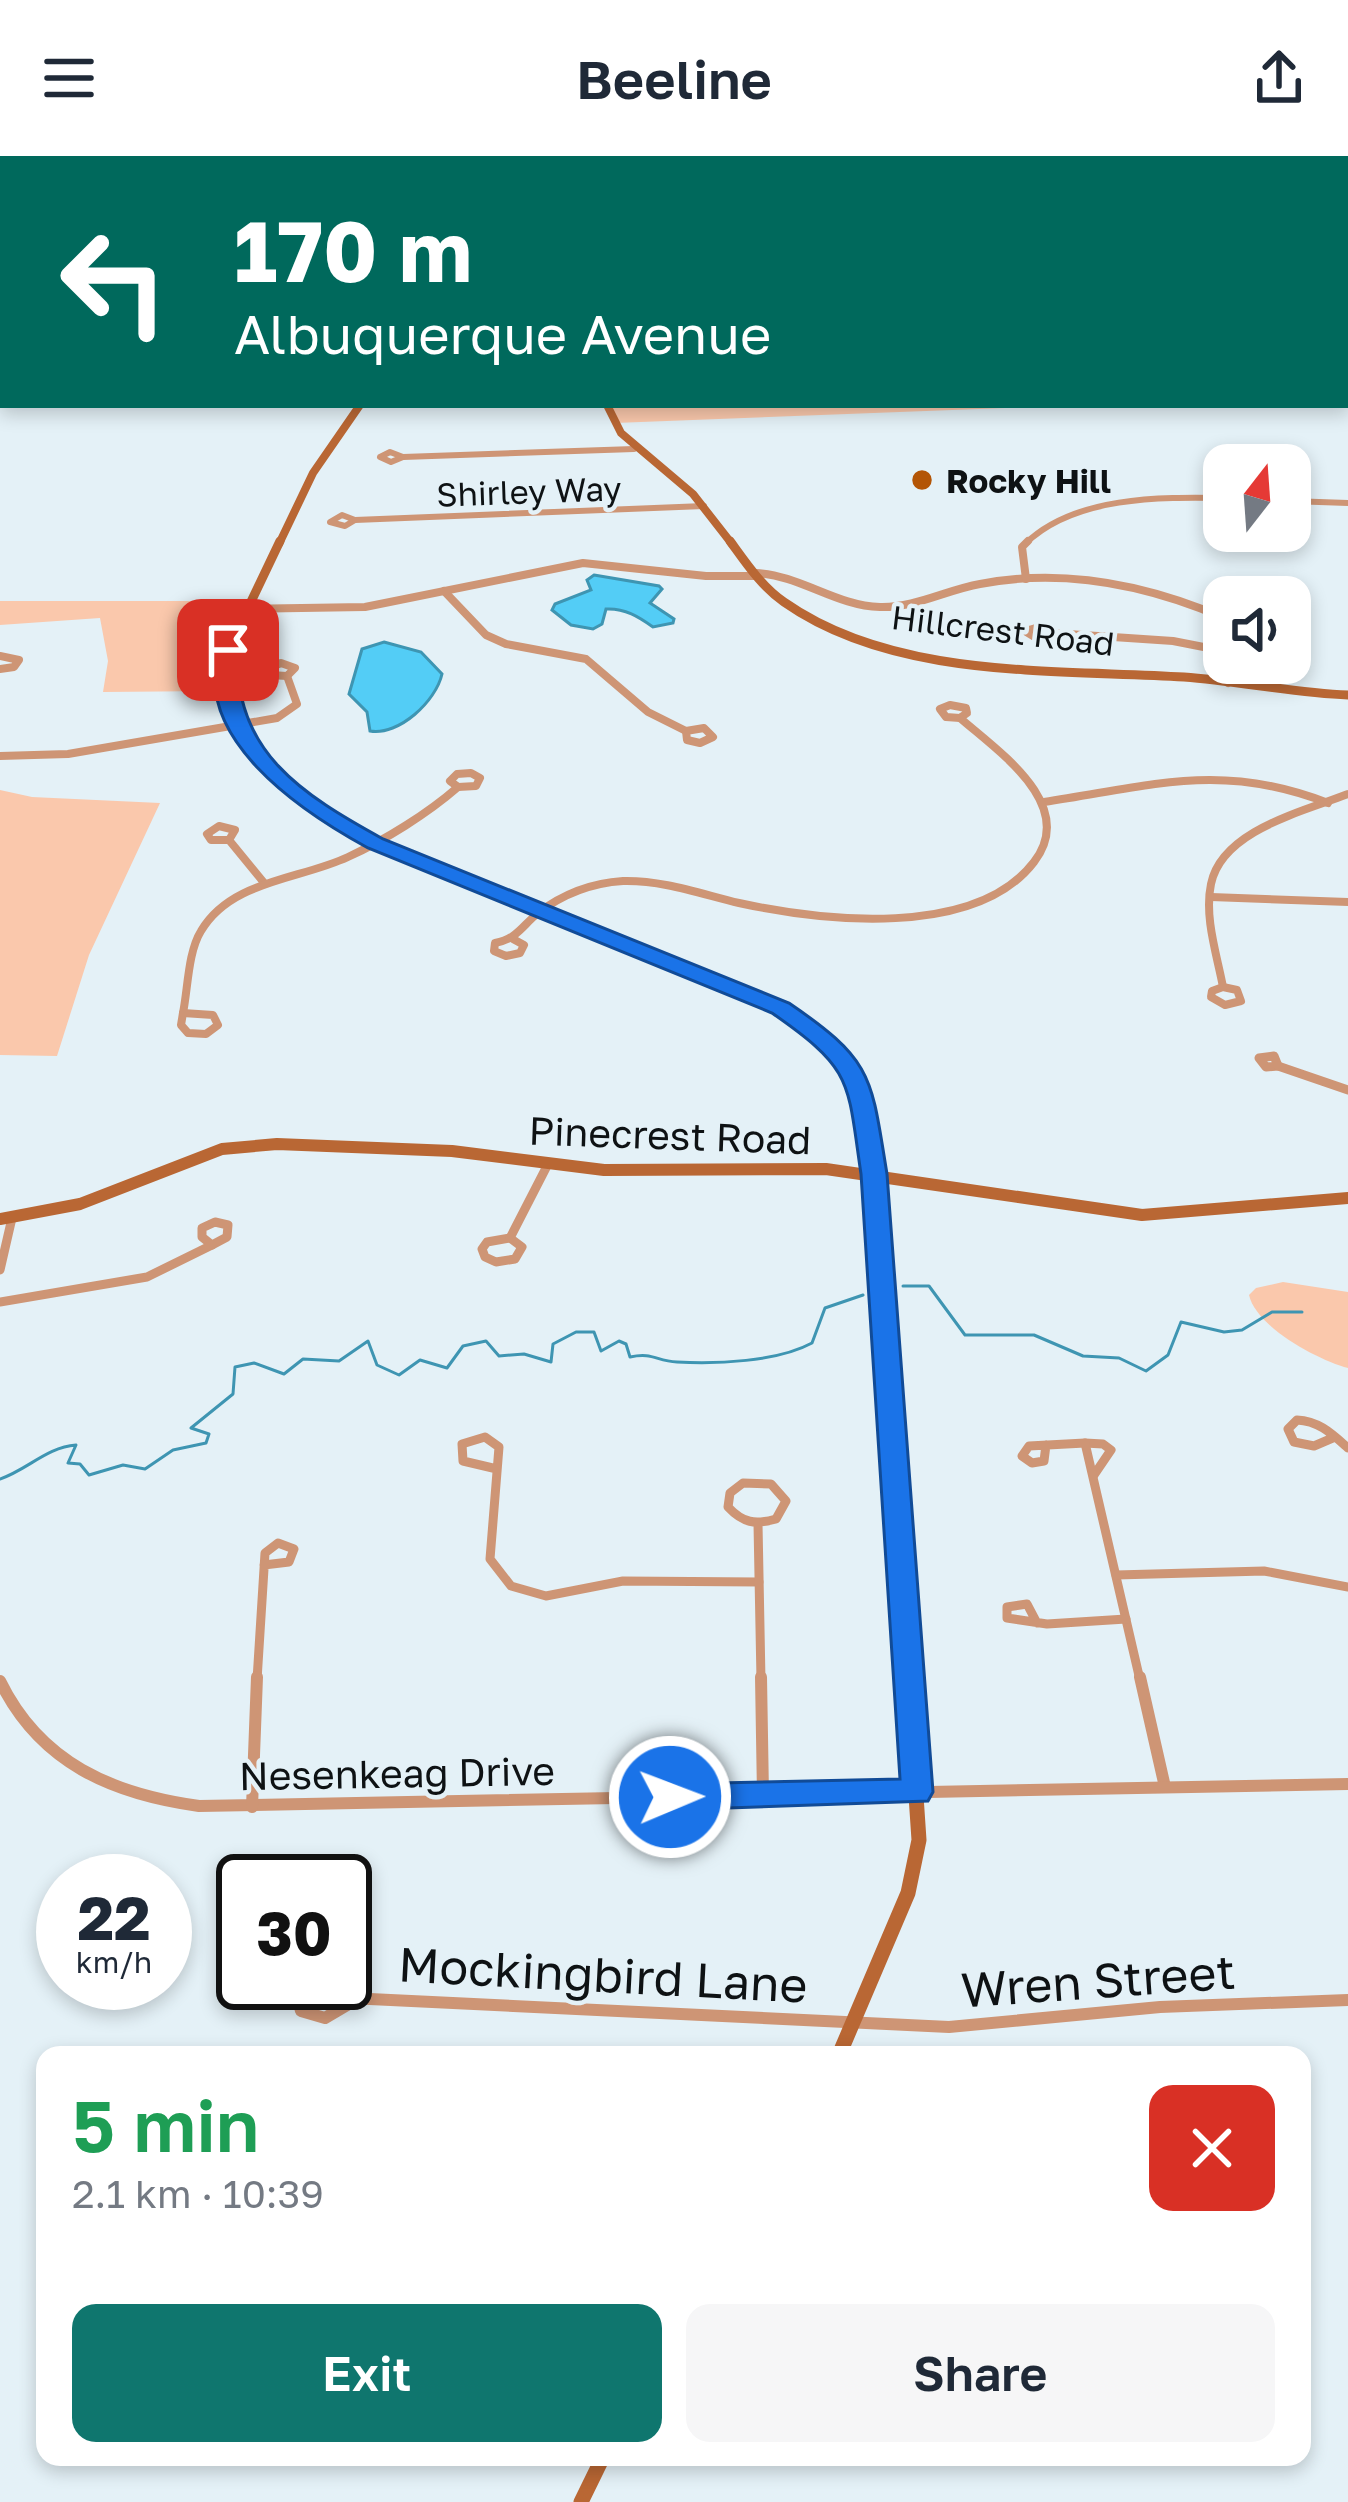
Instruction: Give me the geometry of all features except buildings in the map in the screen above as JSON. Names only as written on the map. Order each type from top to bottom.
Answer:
[{"type":"street","points":[[358,408],[313,473],[244,610],[225,667],[237,726],[260,759],[300,799],[375,844],[766,1001],[817,1031],[837,1049],[860,1082],[874,1174],[919,1840],[913,1877],[843,2046]]},
{"type":"street","name":"Hillcrest Road","points":[[608,408],[617,432],[704,506],[756,575],[797,611],[904,650],[1203,680]]},
{"type":"street","points":[[404,457],[634,449]]},
{"type":"street","points":[[1026,579],[1022,547],[1044,528],[1143,497],[1203,498]]},
{"type":"street","points":[[1311,502],[1348,503]]},
{"type":"street","name":"Shirley Way","points":[[355,520],[704,506]]},
{"type":"street","points":[[244,610],[350,609],[594,562],[706,576],[789,575],[840,601],[884,607],[917,604],[977,584],[1026,579],[1155,591],[1203,610]]},
{"type":"street","points":[[444,591],[486,635],[506,644],[586,658],[648,712],[686,731]]},
{"type":"street","points":[[1053,633],[1203,647]]},
{"type":"street","points":[[0,656],[19,660],[14,667],[0,669]]},
{"type":"street","points":[[0,756],[68,754],[277,718],[295,708],[297,700],[287,676]]},
{"type":"street","name":"Hillcrest Road","points":[[1233,684],[1280,693],[1348,695]]},
{"type":"street","points":[[513,939],[541,910],[584,888],[626,881],[811,915],[873,917],[949,908],[1003,887],[1034,864],[1048,835],[1044,802],[960,718]]},
{"type":"street","points":[[1044,802],[1215,775],[1278,783],[1328,803]]},
{"type":"street","points":[[183,1013],[213,1015],[218,1025],[206,1034],[188,1034],[181,1025],[183,1013],[202,926],[230,900],[375,844],[458,787]]},
{"type":"street","points":[[1222,987],[1211,897],[1215,869],[1234,846],[1348,794]]},
{"type":"street","points":[[229,840],[265,884]]},
{"type":"street","points":[[1211,897],[1348,902]]},
{"type":"street","points":[[1278,1066],[1348,1090]]},
{"type":"street","name":"Pinecrest Road","points":[[6,1219],[80,1204],[195,1157],[249,1145],[452,1151],[547,1166],[661,1172],[803,1168],[874,1174],[1142,1214],[1179,1215],[1348,1198]]},
{"type":"street","points":[[510,1238],[547,1166]]},
{"type":"street","points":[[0,1270],[6,1219]]},
{"type":"street","points":[[0,1302],[132,1281],[212,1245]]},
{"type":"street","points":[[1335,1437],[1348,1448]]},
{"type":"street","points":[[1085,1443],[1165,1787]]},
{"type":"street","points":[[1046,1444],[1103,1444],[1112,1450],[1093,1476]]},
{"type":"street","points":[[497,1469],[490,1559],[498,1574],[519,1590],[546,1595],[623,1582],[759,1582]]},
{"type":"street","points":[[743,1483],[771,1484],[786,1501],[776,1519],[758,1524],[739,1519],[728,1507],[730,1493],[743,1483]]},
{"type":"street","points":[[758,1524],[763,1795]]},
{"type":"street","points":[[252,1807],[263,1565]]},
{"type":"street","points":[[1116,1575],[1264,1571],[1348,1587]]},
{"type":"street","points":[[1037,1623],[1126,1619]]},
{"type":"street","name":"Nesenkeag Drive","points":[[0,1681],[27,1729],[86,1775],[154,1800],[252,1807],[1348,1784]]},
{"type":"street","name":"Mockingbird Lane","points":[[372,1998],[853,2024]]},
{"type":"street","name":"Wren Street","points":[[853,2024],[991,2026],[1142,2008],[1348,2000]]},
{"type":"street","name":"Mockingbird Lane","points":[[306,2010],[316,2018],[342,2010]]},
{"type":"street","points":[[581,2502],[599,2466]]},
{"type":"shaded area","points":[[610,408],[1007,408],[615,423]]},
{"type":"shaded area","points":[[0,601],[238,601],[219,643],[216,691],[103,692],[108,661],[100,618],[0,625]]},
{"type":"shaded area","points":[[0,790],[32,797],[160,803],[89,955],[57,1056],[0,1055]]},
{"type":"shaded area","points":[[1283,1282],[1348,1292],[1348,1368],[1321,1358],[1263,1319],[1249,1295],[1256,1288]]},
{"type":"water","points":[[594,575],[659,586],[662,589],[650,603],[674,619],[673,623],[653,627],[626,612],[606,609],[602,624],[593,629],[571,625],[552,610],[555,604],[591,590],[587,580]]},
{"type":"water","points":[[384,642],[421,652],[442,674],[415,714],[393,728],[370,731],[367,712],[349,694],[362,649]]},
{"type":"waterway","points":[[903,1286],[929,1286],[965,1335],[1034,1335],[1083,1356],[1119,1358],[1146,1371],[1168,1355],[1181,1322],[1224,1332],[1242,1330],[1272,1312],[1302,1312]]},
{"type":"waterway","points":[[0,1479],[46,1454],[76,1445],[68,1463],[80,1464],[89,1475],[123,1465],[145,1469],[173,1450],[206,1443],[209,1434],[191,1428],[233,1394],[235,1367],[254,1363],[284,1374],[303,1359],[339,1361],[368,1341],[377,1365],[399,1375],[420,1360],[447,1368],[463,1346],[486,1341],[499,1356],[524,1354],[551,1362],[553,1344],[576,1332],[594,1332],[601,1351],[619,1341],[626,1344],[630,1357],[693,1363],[746,1360],[812,1343],[825,1308],[863,1295]]},
{"type":"place","name":"Rocky Hill","points":[[922,480]]},
{"type":"route","points":[[228,650],[226,685],[237,726],[273,774],[318,812],[375,844],[780,1008],[830,1042],[860,1082],[874,1174],[917,1792],[670,1797]]}]
